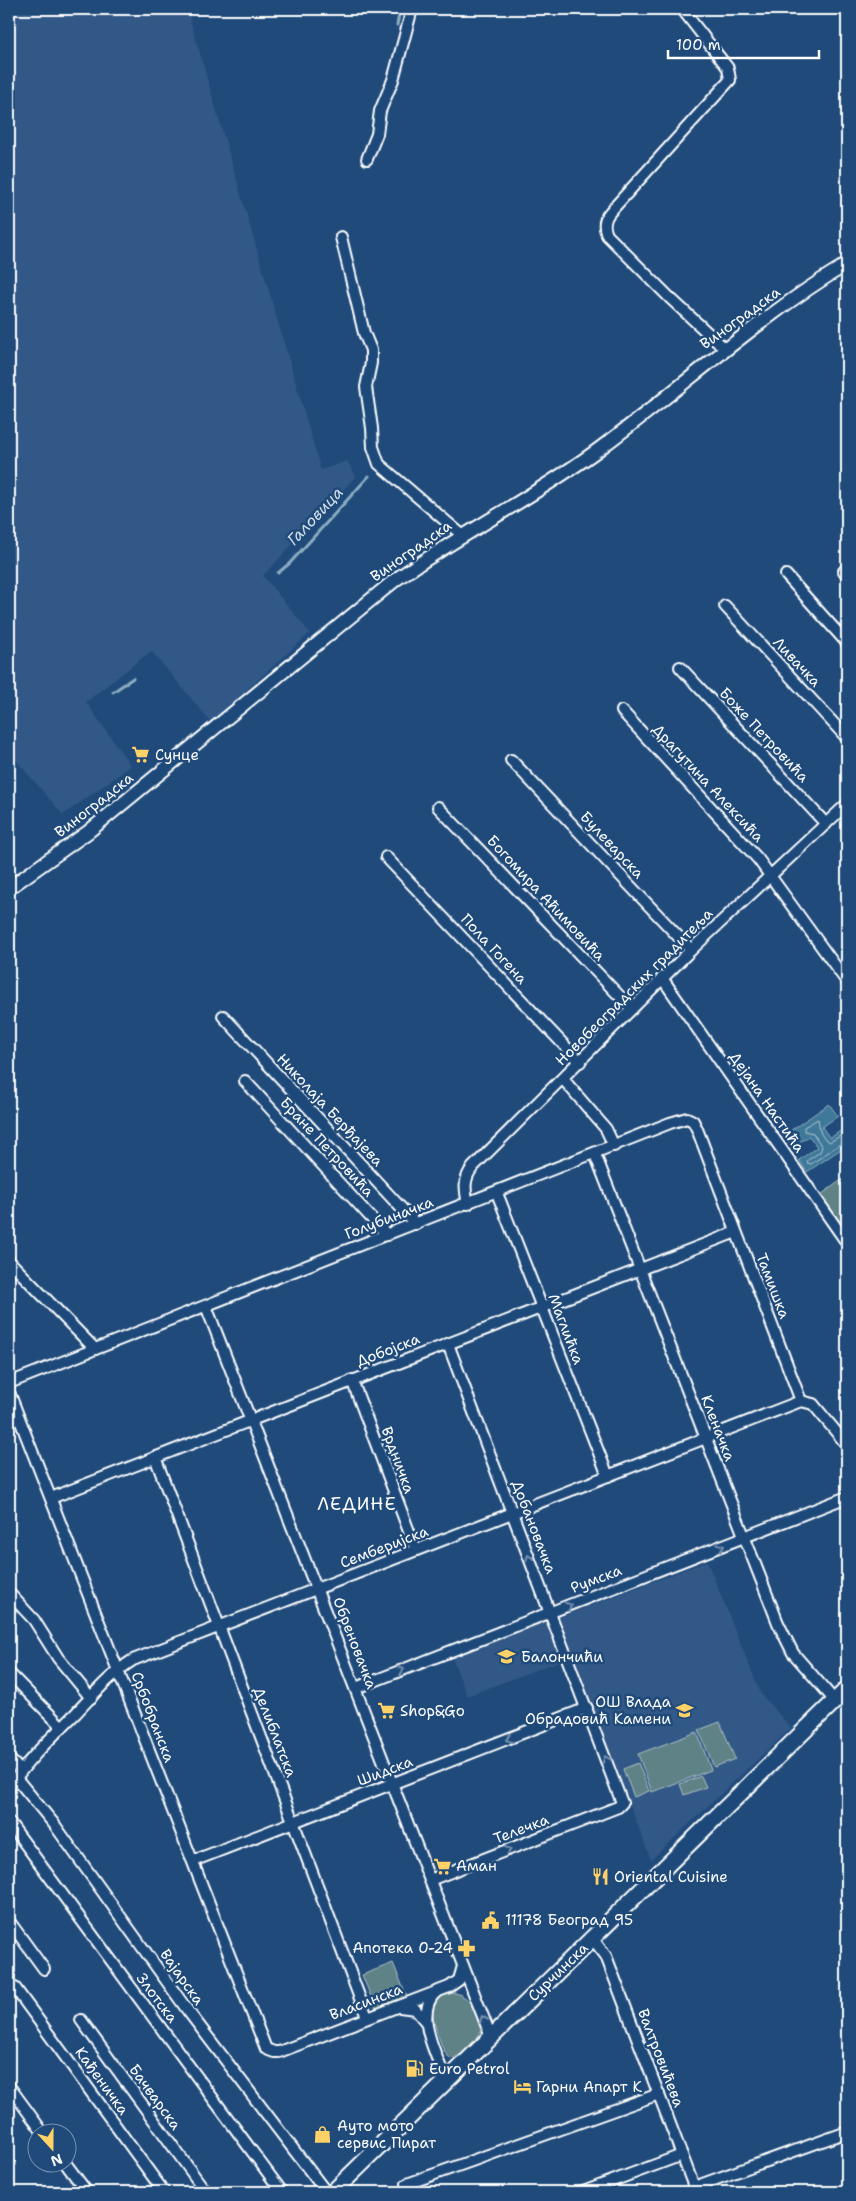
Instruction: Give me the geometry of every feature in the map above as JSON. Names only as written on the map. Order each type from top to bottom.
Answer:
[{"type":"main road","name":"Сурчинска","points":[[334,2192],[847,1689]]},
{"type":"street","points":[[367,159],[376,134],[380,111],[393,80],[412,9]]},
{"type":"street","points":[[682,9],[728,68],[730,80],[608,215],[604,228],[606,235],[725,349]]},
{"type":"street","points":[[341,237],[364,333],[371,350],[371,363],[366,386],[373,447],[379,464],[462,535]]},
{"type":"street","name":"Виноградска","points":[[9,888],[110,814],[395,580],[462,535],[596,451],[725,349],[808,289],[847,264]]},
{"type":"street","points":[[786,575],[847,643]]},
{"type":"street","name":"Ливачка","points":[[725,606],[847,738]]},
{"type":"street","name":"Боже Петровића","points":[[680,667],[826,824]]},
{"type":"street","name":"Драгутина Алексића","points":[[622,711],[771,876],[847,982]]},
{"type":"street","name":"Булеварска","points":[[511,760],[691,950]]},
{"type":"street","name":"Новобеоградских градитеља","points":[[468,1204],[465,1187],[466,1178],[470,1171],[563,1080],[662,978],[847,804]]},
{"type":"street","name":"Богомира Аћимовића","points":[[438,806],[632,1009]]},
{"type":"street","name":"Пола Гогена","points":[[386,856],[580,1062]]},
{"type":"street","name":"Дејана Настића","points":[[662,978],[847,1243]]},
{"type":"street","name":"Николаја Берђајева","points":[[223,1016],[416,1224]]},
{"type":"street","points":[[563,1080],[606,1129],[614,1146]]},
{"type":"street","name":"Бране Петровића","points":[[245,1081],[387,1235]]},
{"type":"street","name":"Голубиначка","points":[[9,1383],[676,1121],[687,1118],[693,1121]]},
{"type":"street","name":"Тамишка","points":[[693,1121],[801,1401]]},
{"type":"street","name":"Кленачка","points":[[595,1154],[744,1538],[787,1643],[798,1660],[835,1701]]},
{"type":"street","name":"Маглићка","points":[[496,1193],[608,1476]]},
{"type":"street","name":"Добојска","points":[[51,1498],[736,1232]]},
{"type":"street","points":[[9,1260],[95,1349]]},
{"type":"street","name":"Обреновачка","points":[[206,1306],[318,1589],[490,2037]]},
{"type":"street","name":"Добановачка","points":[[448,1344],[621,1797],[622,1804]]},
{"type":"street","name":"Врдничка","points":[[352,1380],[416,1550]]},
{"type":"street","name":"Србобранска","points":[[9,1392],[119,1670],[263,2045],[269,2051]]},
{"type":"street","points":[[801,1401],[813,1404],[847,1445]]},
{"type":"street","name":"Семберијска","points":[[9,1788],[18,1774],[62,1727],[119,1670],[133,1660],[801,1401]]},
{"type":"street","name":"Делиблатска","points":[[155,1457],[367,2017]]},
{"type":"street","name":"Румска","points":[[356,1688],[847,1497]]},
{"type":"street","points":[[9,1594],[34,1620],[58,1658],[91,1698]]},
{"type":"street","points":[[9,1673],[62,1727]]},
{"type":"street","name":"Шидска","points":[[193,1861],[587,1708]]},
{"type":"street","name":"Вајарска","points":[[9,1759],[188,2011],[326,2192]]},
{"type":"street","name":"Телечка","points":[[430,1880],[622,1804]]},
{"type":"street","name":"Злотска","points":[[9,1822],[282,2192]]},
{"type":"street","points":[[9,1921],[44,1969]]},
{"type":"street","name":"Валтровићева","points":[[592,1938],[606,1956],[695,2190]]},
{"type":"street","points":[[449,1987],[459,1980],[463,1966]]},
{"type":"street","points":[[449,1987],[463,1988],[473,1992]]},
{"type":"street","name":"Власинска","points":[[269,2051],[279,2052],[449,1987]]},
{"type":"street","name":"Кађеничка","points":[[15,1988],[164,2192]]},
{"type":"street","points":[[437,1991],[428,2002],[426,2022],[446,2081]]},
{"type":"street","points":[[397,2006],[415,2009],[426,2022]]},
{"type":"street","name":"Бачварска","points":[[81,2020],[206,2192]]},
{"type":"street","points":[[9,2086],[37,2124]]},
{"type":"street","points":[[407,2184],[659,2094]]},
{"type":"street","points":[[695,2190],[847,2132]]},
{"type":"street","points":[[583,2192],[682,2156]]},
{"type":"street","points":[[74,2174],[87,2192]]},
{"type":"shaded area","points":[[9,9],[187,9],[321,470],[347,461],[356,476],[263,576],[310,633],[211,722],[151,651],[86,702],[131,766],[63,815],[9,752]]},
{"type":"shaded area","name":"ОШ Влада Обрадовић Камени","points":[[707,1561],[761,1694],[791,1728],[651,1860],[558,1618]]},
{"type":"shaded area","name":"Балончићи","points":[[536,1622],[546,1624],[551,1629],[562,1660],[467,1696],[451,1655]]},
{"type":"green space","points":[[847,1176],[847,1238],[818,1197]]},
{"type":"green space","points":[[720,1722],[735,1759],[714,1767],[699,1730]]},
{"type":"green space","points":[[697,1732],[711,1770],[652,1792],[638,1754]]},
{"type":"green space","points":[[638,1763],[649,1791],[634,1797],[623,1769]]},
{"type":"green space","points":[[701,1776],[706,1787],[684,1795],[680,1784]]},
{"type":"green space","points":[[393,1963],[407,1997],[376,2009],[362,1975]]},
{"type":"green space","points":[[455,1993],[470,2002],[481,2030],[477,2039],[469,2048],[451,2059],[445,2052],[439,2038],[434,2023],[433,2009],[439,1998]]},
{"type":"water","points":[[829,1104],[838,1116],[822,1127],[830,1138],[846,1127],[847,1145],[807,1172],[799,1160],[817,1147],[809,1136],[792,1147],[784,1135]]},
{"type":"waterway","points":[[397,25],[400,9]]},
{"type":"waterway","name":"Галовица","points":[[278,573],[290,563],[369,476]]},
{"type":"waterway","name":"Галовица","points":[[113,692],[133,678]]},
{"type":"place","name":"Сунце","points":[[141,755]]},
{"type":"place","name":"Балончићи","points":[[507,1657]]},
{"type":"place","name":"Shop&Go","points":[[386,1711]]},
{"type":"place","name":"ОШ Влада Обрадовић Камени","points":[[685,1711]]},
{"type":"place","name":"Аман","points":[[442,1866]]},
{"type":"place","name":"Oriental Cuisine","points":[[600,1877]]},
{"type":"place","name":"11178 Београд 95","points":[[491,1920]]},
{"type":"place","name":"Апотека 0-24","points":[[467,1948]]},
{"type":"place","name":"Euro Petrol","points":[[415,2069]]},
{"type":"place","name":"Гарни Апарт К","points":[[522,2087]]},
{"type":"place","name":"Ауто мото сервис Пират","points":[[323,2135]]},
{"type":"district","name":"ЛЕДИНЕ","points":[[357,1504]]}]
